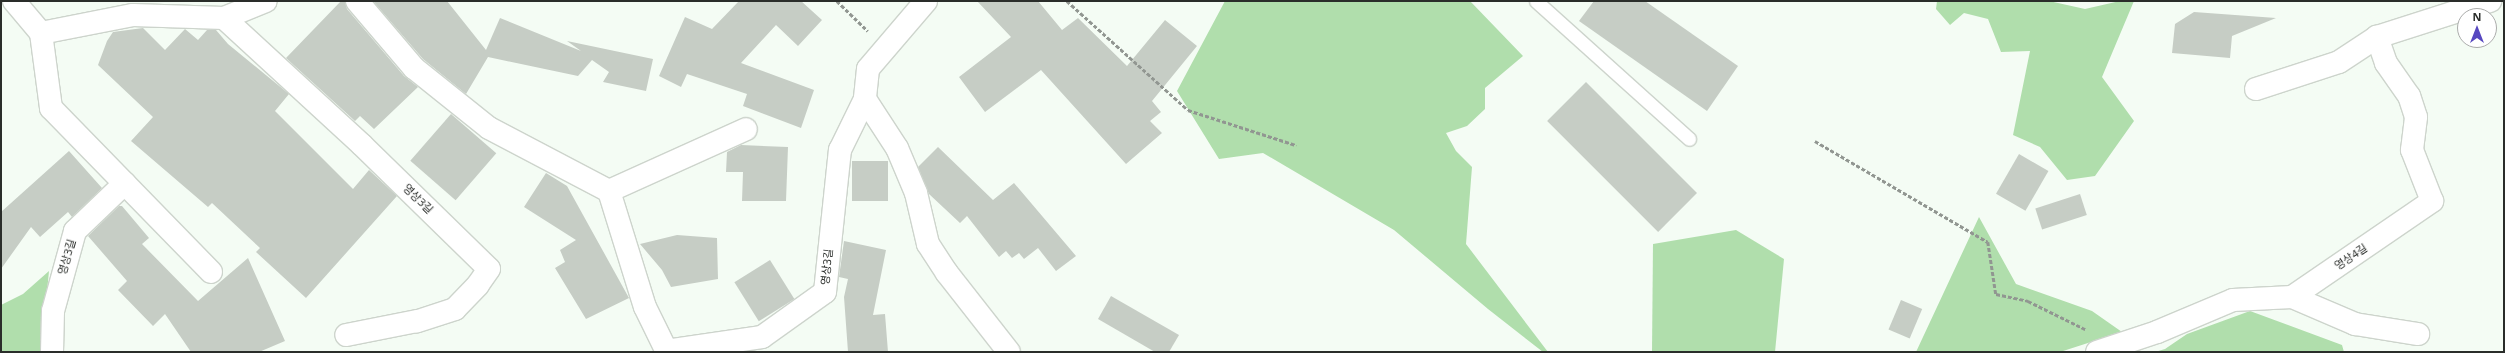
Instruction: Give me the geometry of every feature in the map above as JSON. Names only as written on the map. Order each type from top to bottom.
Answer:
[{"type":"street","points":[[14,1],[40,33],[51,108],[211,272]]},
{"type":"street","points":[[40,33],[133,15],[224,18],[266,1]]},
{"type":"street","points":[[357,1],[414,68],[489,128],[609,191],[746,129]]},
{"type":"street","name":"영상3길","points":[[609,191],[645,307],[666,351],[762,337],[825,292],[840,150],[865,99],[868,69],[926,1]]},
{"type":"street","points":[[2256,89],[2339,62],[2377,37],[2490,1]]},
{"type":"street","name":"영상3길","points":[[224,18],[362,145],[489,269],[478,285],[454,309],[417,321],[346,335]]},
{"type":"street","name":"영상4길","points":[[2292,297],[2432,201],[2412,150],[2416,117],[2409,96],[2386,63],[2377,37]]},
{"type":"street","points":[[865,99],[897,148],[911,180],[928,244],[947,273],[1009,352]]},
{"type":"street","name":"영상3길","points":[[52,352],[53,311],[75,231],[125,183]]},
{"type":"street","points":[[2097,352],[2157,332],[2233,300],[2292,297],[2355,324],[2418,334]]},
{"type":"lane","points":[[1536,1],[1689,139]]},
{"type":"path","points":[[838,1],[886,48]]},
{"type":"path","points":[[1067,1],[1188,110],[1296,145]]},
{"type":"path","points":[[1815,141],[1988,242],[1996,294],[2028,301],[2118,345]]},
{"type":"green space","points":[[1225,1],[1470,1],[1523,56],[1485,88],[1485,109],[1467,126],[1446,133],[1456,151],[1472,167],[1466,244],[1548,352],[1543,352],[1488,309],[1394,230],[1263,153],[1219,159],[1177,91]]},
{"type":"green space","points":[[1937,1],[2049,1],[2085,9],[2120,1],[2134,1],[2102,77],[2134,121],[2095,176],[2067,180],[2040,147],[2013,135],[2030,51],[2001,52],[1988,19],[1964,13],[1950,25],[1936,9]]},
{"type":"green space","points":[[1979,217],[2016,284],[2092,311],[2122,332],[2060,352],[1916,352]]},
{"type":"green space","points":[[1736,230],[1784,259],[1775,352],[1652,352],[1653,244]]},
{"type":"green space","points":[[49,271],[41,352],[1,352],[1,305],[23,294]]},
{"type":"green space","points":[[2250,311],[2342,345],[2344,352],[2155,352],[2165,349],[2187,334]]},
{"type":"building","points":[[341,1],[345,1],[347,9],[404,76],[418,87],[374,129],[360,116],[355,121],[286,58]]},
{"type":"building","points":[[373,1],[447,1],[486,50],[500,18],[581,51],[567,41],[653,59],[646,91],[603,82],[609,72],[592,60],[578,76],[488,57],[466,94],[423,59]]},
{"type":"building","points":[[739,1],[801,1],[822,20],[798,46],[776,25],[741,63],[814,90],[801,128],[743,106],[747,94],[687,74],[681,87],[659,76],[685,17],[712,29]]},
{"type":"building","points":[[977,1],[1038,1],[1062,30],[1078,18],[1127,66],[1165,20],[1197,46],[1152,101],[1161,112],[1150,121],[1162,133],[1126,164],[1041,70],[985,112],[959,77],[1011,37]]},
{"type":"building","points":[[1594,1],[1645,1],[1738,66],[1707,111],[1579,21]]},
{"type":"building","points":[[2194,12],[2276,18],[2232,36],[2230,58],[2172,53],[2175,24]]},
{"type":"building","points":[[143,28],[165,50],[185,29],[198,40],[207,30],[216,30],[228,44],[289,94],[275,111],[353,189],[369,170],[397,196],[306,298],[256,252],[260,248],[212,203],[208,207],[131,141],[153,117],[98,65],[107,41],[113,32]]},
{"type":"building","points":[[1586,82],[1697,193],[1658,232],[1547,121]]},
{"type":"building","points":[[451,114],[496,153],[456,200],[410,161]]},
{"type":"building","points":[[741,145],[788,147],[786,201],[742,201],[743,172],[726,172],[727,152]]},
{"type":"building","points":[[938,147],[993,200],[1014,183],[1076,256],[1056,271],[1038,248],[1024,259],[1019,253],[1012,258],[1006,251],[999,257],[967,216],[960,223],[929,194],[918,167]]},
{"type":"building","points":[[69,151],[102,188],[72,217],[68,212],[40,237],[31,227],[1,269],[1,212]]},
{"type":"building","points":[[2019,154],[2048,171],[2025,211],[1996,194]]},
{"type":"building","points":[[852,161],[888,161],[888,201],[852,201]]},
{"type":"building","points":[[546,173],[567,186],[629,298],[586,319],[555,268],[565,262],[560,250],[576,240],[524,207]]},
{"type":"building","points":[[2080,194],[2087,215],[2042,229],[2035,209]]},
{"type":"building","points":[[119,206],[122,206],[149,238],[142,244],[198,301],[248,258],[285,341],[259,352],[191,352],[165,314],[153,326],[118,290],[127,281],[88,236]]},
{"type":"building","points":[[677,235],[717,238],[718,279],[671,287],[662,270],[640,244]]},
{"type":"building","points":[[844,241],[886,250],[873,315],[885,314],[888,352],[848,352],[844,297],[848,279],[839,277]]},
{"type":"building","points":[[770,260],[794,299],[759,321],[734,282]]},
{"type":"building","points":[[1111,296],[1179,335],[1169,352],[1155,352],[1098,319]]},
{"type":"building","points":[[1901,300],[1922,309],[1910,338],[1888,329]]}]
